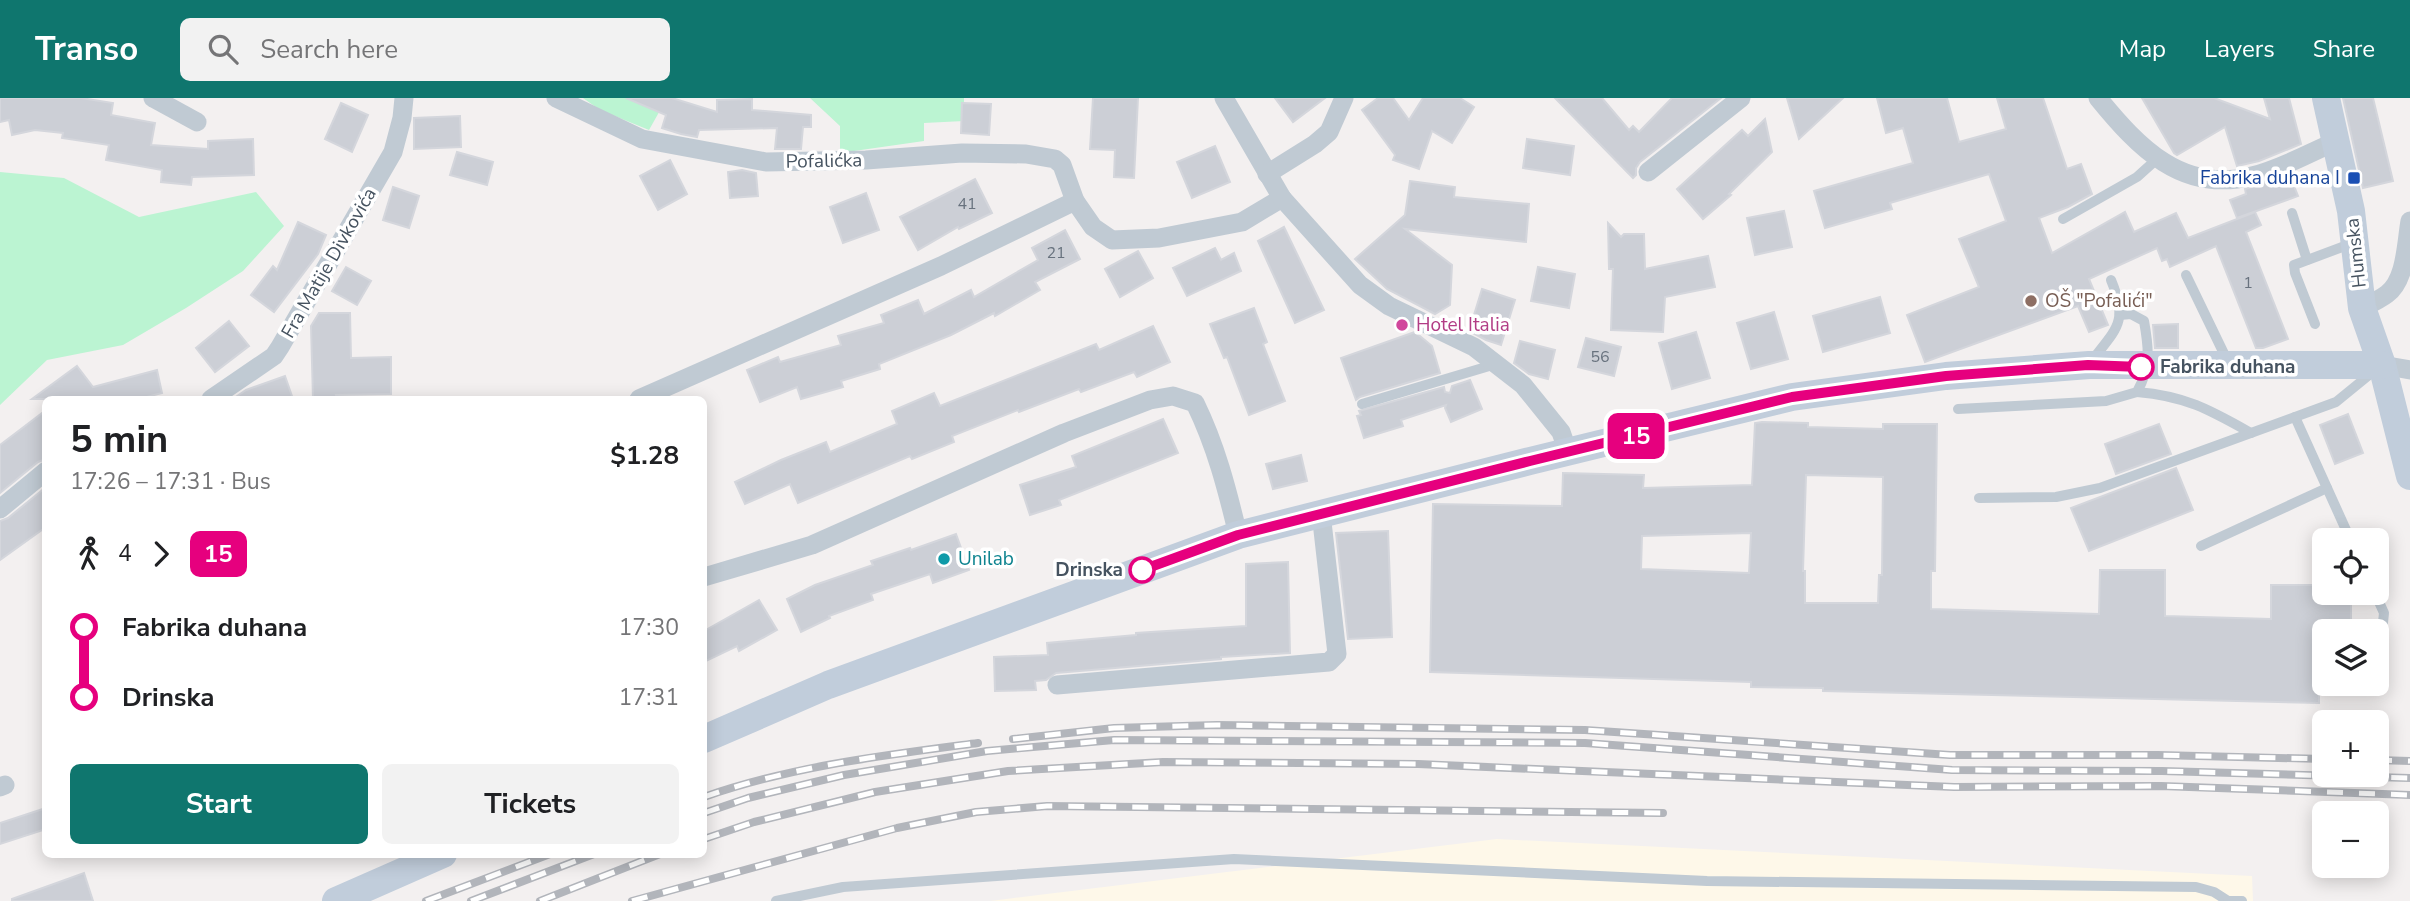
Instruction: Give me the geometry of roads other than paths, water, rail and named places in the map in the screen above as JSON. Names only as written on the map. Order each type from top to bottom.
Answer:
[{"type":"main road","name":"Humska","points":[[2326,98],[2351,211],[2362,308],[2382,365],[2410,476]]},
{"type":"main road","points":[[707,739],[828,685],[1238,535],[1792,397],[1946,376],[2088,365],[2143,379],[2230,366],[2382,365]]},
{"type":"main road","points":[[335,901],[434,858]]},
{"type":"street","points":[[153,98],[197,122]]},
{"type":"street","name":"Fra Matije Divkovića","points":[[215,396],[274,356],[280,347],[393,152],[404,98]]},
{"type":"street","name":"Pofalićka","points":[[556,98],[642,139],[766,162],[866,160],[962,153],[1026,154],[1055,159],[1062,165],[1075,201],[1093,227],[1112,240],[1159,238],[1242,222],[1282,198]]},
{"type":"street","points":[[1224,98],[1282,198],[1360,285],[1390,306],[1474,347],[1523,384],[1561,432],[1568,452]]},
{"type":"street","points":[[1267,174],[1329,132],[1344,98]]},
{"type":"street","points":[[1648,172],[1741,98]]},
{"type":"street","points":[[2098,98],[2122,128],[2157,159],[2190,175],[2232,180],[2253,176],[2337,141]]},
{"type":"street","points":[[646,396],[904,282],[1075,201]]},
{"type":"street","points":[[2362,308],[2387,294],[2395,286],[2410,222]]},
{"type":"street","points":[[2382,365],[2410,370]]},
{"type":"street","points":[[707,576],[812,545],[1064,433],[1150,400],[1173,396],[1195,403],[1209,432],[1222,468],[1238,535]]},
{"type":"street","points":[[0,509],[42,474]]},
{"type":"street","points":[[1057,685],[1329,662],[1337,654],[1321,513]]},
{"type":"lane","points":[[2063,219],[2137,177],[2157,159]]},
{"type":"lane","points":[[2292,213],[2307,260]]},
{"type":"lane","points":[[2315,324],[2294,265],[2354,243]]},
{"type":"lane","points":[[2186,275],[2230,366]]},
{"type":"lane","points":[[2088,365],[2118,327],[2119,299],[2111,280]]},
{"type":"lane","points":[[2120,315],[2131,314],[2144,321],[2143,379]]},
{"type":"lane","points":[[1362,404],[1497,364]]},
{"type":"lane","points":[[1979,498],[2079,494],[2295,417],[2346,396],[2382,365]]},
{"type":"lane","points":[[1958,409],[2106,401],[2143,379]]},
{"type":"lane","points":[[2143,379],[2166,394],[2204,407],[2251,433]]},
{"type":"lane","points":[[2295,417],[2345,528]]},
{"type":"lane","points":[[2201,546],[2327,488]]},
{"type":"lane","points":[[776,901],[843,887],[1234,859],[1707,881],[2196,887],[2214,892],[2228,901],[2242,901]]},
{"type":"railway","points":[[1013,739],[1114,728],[1217,725],[1585,730],[1950,755],[2158,755],[2312,759]]},
{"type":"railway","points":[[707,812],[748,798],[844,775],[987,751],[1114,740],[1585,743],[1952,770],[2162,771],[2410,778]]},
{"type":"railway","points":[[707,796],[805,769],[978,743]]},
{"type":"railway","points":[[2389,760],[2410,761]]},
{"type":"railway","points":[[707,838],[754,822],[875,792],[1008,771],[1163,762],[1418,764],[1954,787],[2161,786],[2410,795]]},
{"type":"railway","points":[[632,901],[897,828],[976,812],[1047,806],[1663,813]]},
{"type":"railway","points":[[426,901],[539,858]]},
{"type":"railway","points":[[471,901],[584,858]]},
{"type":"railway","points":[[540,901],[650,858]]},
{"type":"place","name":"Fabrika duhana I","points":[[2354,178]]},
{"type":"place","name":"OŠ \"Pofalići\"","points":[[2031,301]]},
{"type":"place","name":"Hotel Italia","points":[[1402,325]]},
{"type":"place","name":"Fabrika duhana","points":[[2141,367]]},
{"type":"place","name":"Unilab","points":[[944,559]]},
{"type":"place","name":"Drinska","points":[[1142,570]]}]
